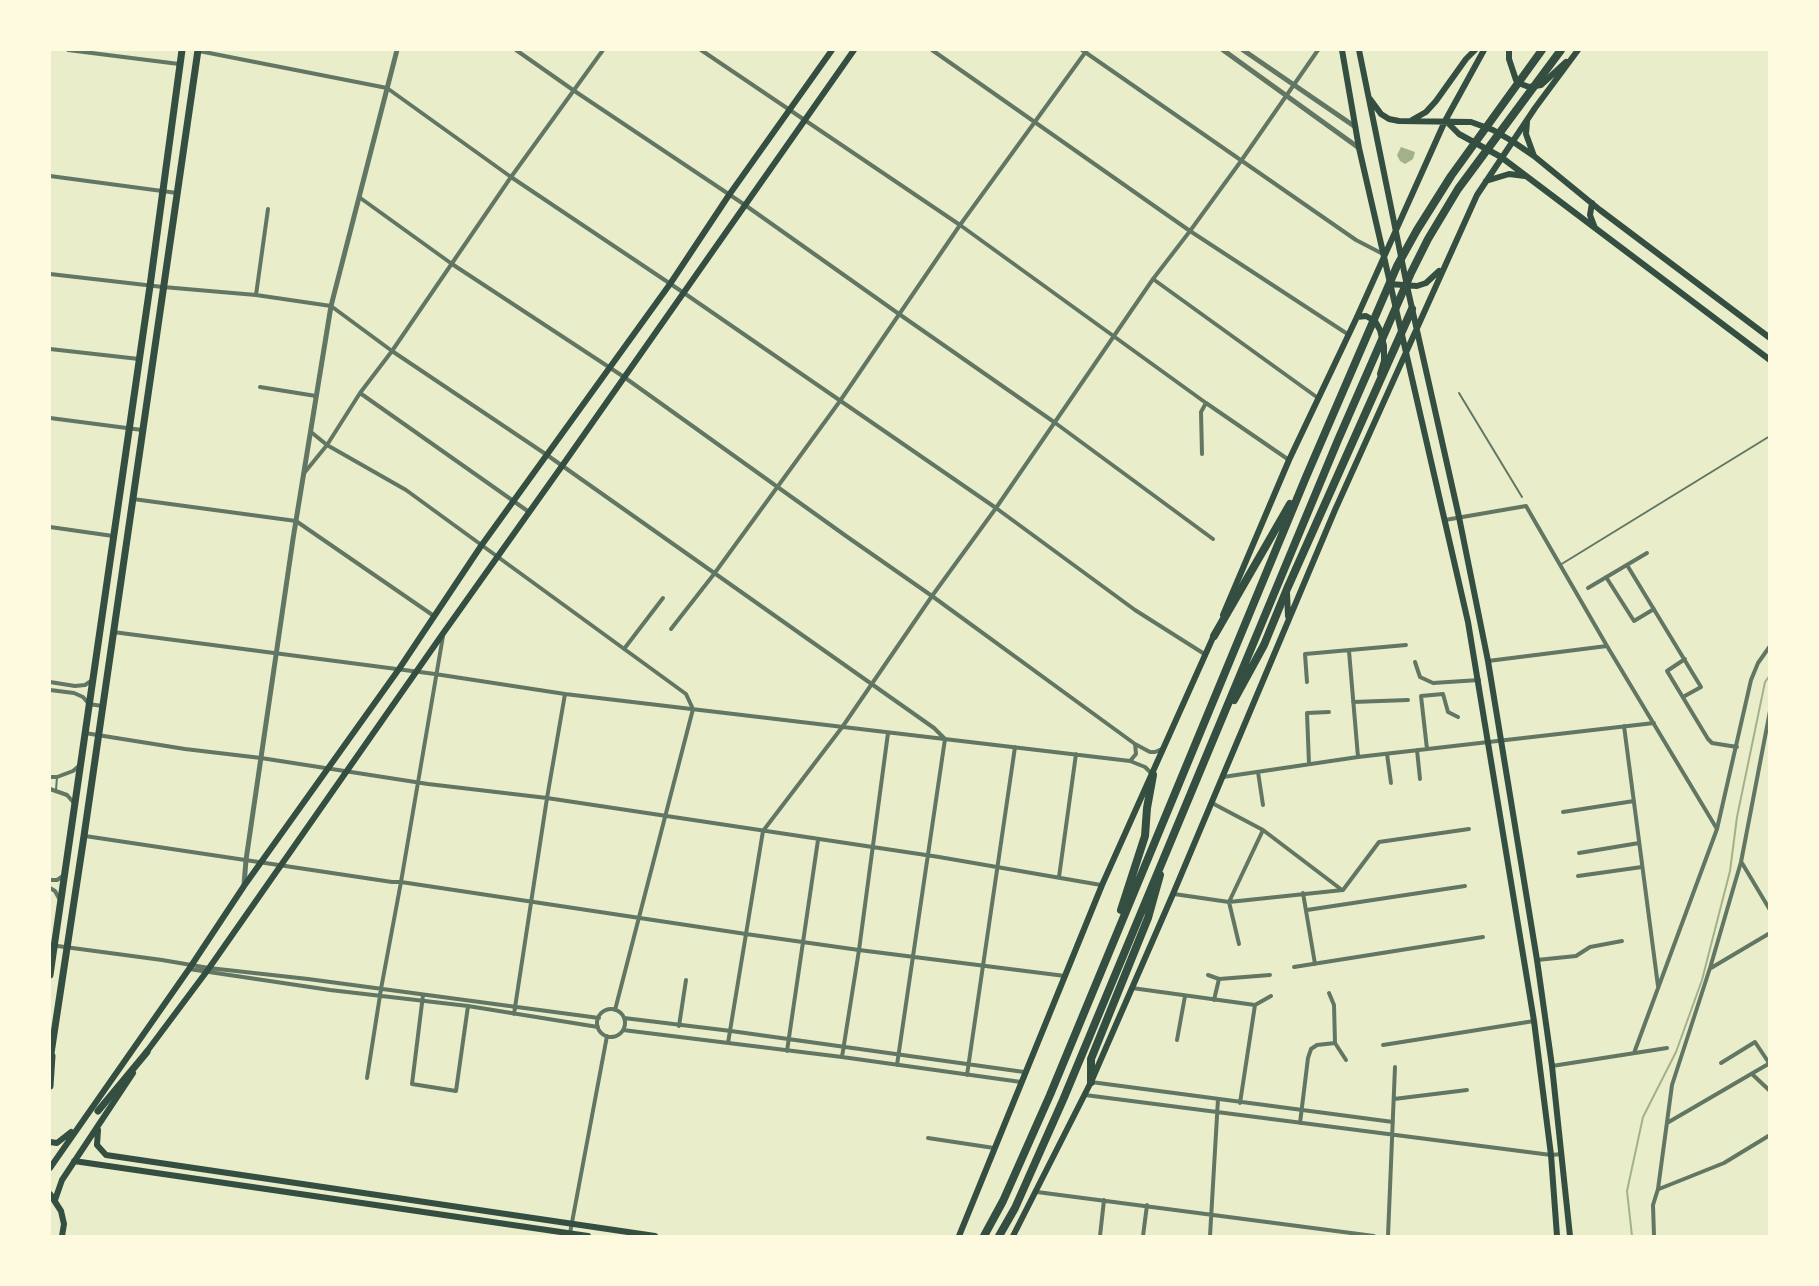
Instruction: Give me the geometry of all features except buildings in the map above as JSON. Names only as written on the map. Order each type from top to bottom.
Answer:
[{"type":"highway","points":[[984,1236],[1003,1201],[1050,1095],[1306,477],[1397,266],[1451,176],[1542,50]]},
{"type":"highway","points":[[999,1236],[1015,1208],[1063,1100],[1338,440],[1411,273],[1458,189],[1561,50]]},
{"type":"highway","points":[[1213,738],[1264,645],[1412,309]]},
{"type":"highway","points":[[1214,636],[1306,477]]},
{"type":"highway","points":[[1114,938],[1145,836],[1153,775]]},
{"type":"highway","points":[[1091,1082],[1091,1059],[1148,918],[1165,853]]},
{"type":"main road","points":[[50,975],[51,945],[75,804],[182,50]]},
{"type":"main road","points":[[50,1060],[198,50]]},
{"type":"main road","points":[[50,1168],[244,886],[399,669],[481,546],[670,284],[729,195],[832,50]]},
{"type":"main road","points":[[98,1112],[147,1052],[208,970],[854,50]]},
{"type":"main road","points":[[1342,50],[1354,126],[1445,520],[1479,680],[1534,1021],[1551,1155],[1557,1236]]},
{"type":"main road","points":[[1359,50],[1416,329],[1459,518],[1488,661],[1537,960],[1552,1066],[1570,1236]]},
{"type":"main road","points":[[1410,121],[1426,112],[1475,50]]},
{"type":"main road","points":[[958,1236],[1102,885],[1153,775],[1290,460],[1445,121],[1484,50]]},
{"type":"main road","points":[[1509,50],[1509,59],[1516,80],[1529,87],[1541,85],[1578,51]]},
{"type":"main road","points":[[1013,1236],[1091,1082],[1212,803],[1335,510],[1477,195],[1512,141],[1578,51]]},
{"type":"main road","points":[[1369,98],[1381,114],[1389,119],[1400,122],[1471,122],[1493,130],[1512,141],[1770,338]]},
{"type":"main road","points":[[1527,120],[1526,134],[1534,156]]},
{"type":"main road","points":[[1445,121],[1459,134],[1501,157],[1770,360]]},
{"type":"main road","points":[[1485,182],[1509,174],[1527,177]]},
{"type":"main road","points":[[1592,203],[1590,215],[1596,229]]},
{"type":"main road","points":[[1390,284],[1417,286],[1426,283],[1444,266]]},
{"type":"main road","points":[[1357,317],[1366,316],[1375,321],[1384,346],[1384,362],[1375,391]]},
{"type":"main road","points":[[1317,523],[1335,510]]},
{"type":"main road","points":[[1287,589],[1288,620]]},
{"type":"main road","points":[[50,1086],[52,1044]]},
{"type":"main road","points":[[62,1236],[64,1224],[61,1211],[52,1197],[147,1052]]},
{"type":"main road","points":[[50,1142],[57,1143],[78,1126]]},
{"type":"main road","points":[[99,1126],[97,1145],[106,1155],[655,1236]]},
{"type":"main road","points":[[74,1161],[588,1236]]},
{"type":"main road","points":[[283,1191],[285,1182]]},
{"type":"street","points":[[68,50],[180,64]]},
{"type":"street","points":[[198,50],[387,88],[511,177],[684,293],[996,508],[1135,609],[1206,655]]},
{"type":"street","points":[[244,886],[296,521],[331,306],[397,50]]},
{"type":"street","points":[[516,50],[745,205],[1054,422],[1213,539]]},
{"type":"street","points":[[304,473],[327,444],[511,177],[603,50]]},
{"type":"street","points":[[701,50],[960,225],[1206,403],[1290,460]]},
{"type":"street","points":[[932,50],[1190,231],[1349,335]]},
{"type":"street","points":[[671,629],[778,488],[960,225],[1085,50],[1356,240],[1384,255]]},
{"type":"street","points":[[1223,50],[1359,148]]},
{"type":"street","points":[[1244,50],[1354,126]]},
{"type":"street","points":[[729,1043],[763,831],[843,726],[1153,279],[1241,161],[1318,50]]},
{"type":"street","points":[[50,176],[177,193]]},
{"type":"street","points":[[359,196],[452,264],[609,367],[932,596],[1135,744],[1150,752],[1165,747]]},
{"type":"street","points":[[256,295],[268,210]]},
{"type":"street","points":[[50,274],[256,295],[331,306],[392,351],[547,455],[872,683],[934,728],[945,739]]},
{"type":"street","points":[[1153,279],[1318,398]]},
{"type":"street","points":[[50,348],[139,359]]},
{"type":"street","points":[[260,387],[316,396]]},
{"type":"street","points":[[360,393],[530,513]]},
{"type":"street","points":[[1202,454],[1201,412],[1206,403]]},
{"type":"street","points":[[50,417],[142,430]]},
{"type":"street","points":[[311,432],[327,444],[406,490],[686,694],[693,709],[615,1010]]},
{"type":"street","points":[[132,499],[296,521],[435,616]]},
{"type":"street","points":[[1445,520],[1526,506],[1717,828]]},
{"type":"street","points":[[50,527],[112,536]]},
{"type":"street","points":[[1588,588],[1647,553]]},
{"type":"street","points":[[1627,565],[1701,687],[1683,697]]},
{"type":"street","points":[[1606,577],[1634,621],[1654,609]]},
{"type":"street","points":[[624,649],[663,598]]},
{"type":"street","points":[[113,632],[418,671],[565,694],[1130,761],[1144,767],[1153,775]]},
{"type":"street","points":[[367,1078],[444,632]]},
{"type":"street","points":[[1307,682],[1305,654],[1406,645]]},
{"type":"street","points":[[1488,661],[1607,646]]},
{"type":"street","points":[[1634,1053],[1717,828],[1737,747],[1750,680],[1770,646]]},
{"type":"street","points":[[1348,651],[1358,757]]},
{"type":"street","points":[[1684,659],[1667,671],[1712,743],[1737,747]]},
{"type":"street","points":[[1415,662],[1420,677],[1433,683],[1479,680]]},
{"type":"street","points":[[50,682],[75,686],[85,685],[92,681]]},
{"type":"street","points":[[50,690],[74,693],[83,697],[89,704],[102,706]]},
{"type":"street","points":[[514,1014],[565,694]]},
{"type":"street","points":[[1427,749],[1421,696],[1443,694],[1448,712],[1458,717]]},
{"type":"street","points":[[1353,702],[1408,700]]},
{"type":"street","points":[[1309,764],[1307,713],[1329,711]]},
{"type":"street","points":[[1654,1236],[1653,1205],[1658,1189],[1672,1085],[1741,862],[1770,711]]},
{"type":"street","points":[[1222,777],[1358,757],[1654,723]]},
{"type":"street","points":[[1624,726],[1658,987]]},
{"type":"street","points":[[84,732],[185,749],[547,798],[928,855],[1102,885]]},
{"type":"street","points":[[842,1058],[888,734]]},
{"type":"street","points":[[897,1065],[945,739]]},
{"type":"street","points":[[1130,761],[1136,754],[1135,744]]},
{"type":"street","points":[[968,1075],[1015,747]]},
{"type":"street","points":[[1418,750],[1420,779]]},
{"type":"street","points":[[1059,877],[1076,754]]},
{"type":"street","points":[[1387,754],[1391,783]]},
{"type":"street","points":[[50,777],[73,771],[80,765]]},
{"type":"street","points":[[1258,772],[1263,805]]},
{"type":"street","points":[[50,789],[67,795],[75,804]]},
{"type":"street","points":[[1563,812],[1634,801]]},
{"type":"street","points":[[1212,803],[1263,830],[1343,890]]},
{"type":"street","points":[[1173,894],[1229,902],[1343,890],[1379,842],[1469,829]]},
{"type":"street","points":[[1239,944],[1229,902],[1263,830]]},
{"type":"street","points":[[84,836],[640,919],[1065,976]]},
{"type":"street","points":[[787,1051],[818,840]]},
{"type":"street","points":[[1579,853],[1639,843]]},
{"type":"street","points":[[1741,862],[1770,910]]},
{"type":"street","points":[[1578,876],[1642,867]]},
{"type":"street","points":[[50,880],[57,880],[64,875]]},
{"type":"street","points":[[1307,910],[1465,886]]},
{"type":"street","points":[[50,888],[55,891],[60,900]]},
{"type":"street","points":[[1303,893],[1316,964]]},
{"type":"street","points":[[1710,968],[1770,933]]},
{"type":"street","points":[[1294,968],[1483,937]]},
{"type":"street","points":[[1537,960],[1576,956],[1590,947],[1622,941]]},
{"type":"street","points":[[51,945],[190,966],[266,981],[468,1006],[598,1027]]},
{"type":"street","points":[[208,970],[308,979],[598,1018]]},
{"type":"street","points":[[266,981],[268,975]]},
{"type":"street","points":[[1208,975],[1219,979],[1270,975]]},
{"type":"street","points":[[307,987],[308,979]]},
{"type":"street","points":[[1214,1000],[1219,979]]},
{"type":"street","points":[[679,1026],[686,980]]},
{"type":"street","points":[[1132,988],[1255,1005],[1271,996]]},
{"type":"street","points":[[1329,993],[1335,1005],[1335,1043],[1346,1060]]},
{"type":"street","points":[[423,995],[412,1084],[456,1091],[468,1006]]},
{"type":"street","points":[[1177,1040],[1185,996]]},
{"type":"street","points":[[1240,1103],[1255,1005]]},
{"type":"street","points":[[624,1018],[623,1030],[616,1036],[607,1036],[598,1027],[598,1018],[607,1010],[615,1010],[624,1018],[1024,1072]]},
{"type":"street","points":[[1383,1045],[1534,1021]]},
{"type":"street","points":[[623,1030],[1021,1082]]},
{"type":"street","points":[[570,1234],[607,1036]]},
{"type":"street","points":[[1667,1124],[1769,1063],[1755,1042],[1720,1064]]},
{"type":"street","points":[[1300,1123],[1311,1049],[1317,1045],[1335,1043]]},
{"type":"street","points":[[1552,1066],[1667,1048]]},
{"type":"street","points":[[1388,1236],[1395,1067]]},
{"type":"street","points":[[1752,1074],[1770,1091]]},
{"type":"street","points":[[1091,1082],[1393,1122]]},
{"type":"street","points":[[1394,1100],[1467,1090]]},
{"type":"street","points":[[1085,1095],[1551,1155],[1562,1154]]},
{"type":"street","points":[[1210,1236],[1218,1100]]},
{"type":"street","points":[[1658,1189],[1724,1163],[1770,1135]]},
{"type":"street","points":[[928,1138],[994,1148]]},
{"type":"street","points":[[1037,1192],[1374,1236]]},
{"type":"street","points":[[1100,1236],[1104,1200]]},
{"type":"street","points":[[1143,1236],[1147,1206]]},
{"type":"lane","points":[[1459,393],[1522,497]]},
{"type":"lane","points":[[1560,565],[1770,436]]},
{"type":"lane","points":[[56,790],[57,777]]},
{"type":"shaded area","points":[[1401,147],[1415,152],[1413,159],[1405,164],[1397,155]]},
{"type":"waterway","points":[[1632,1236],[1627,1191],[1643,1117],[1676,1052],[1702,980],[1730,871],[1737,817],[1765,682],[1770,675]]}]
